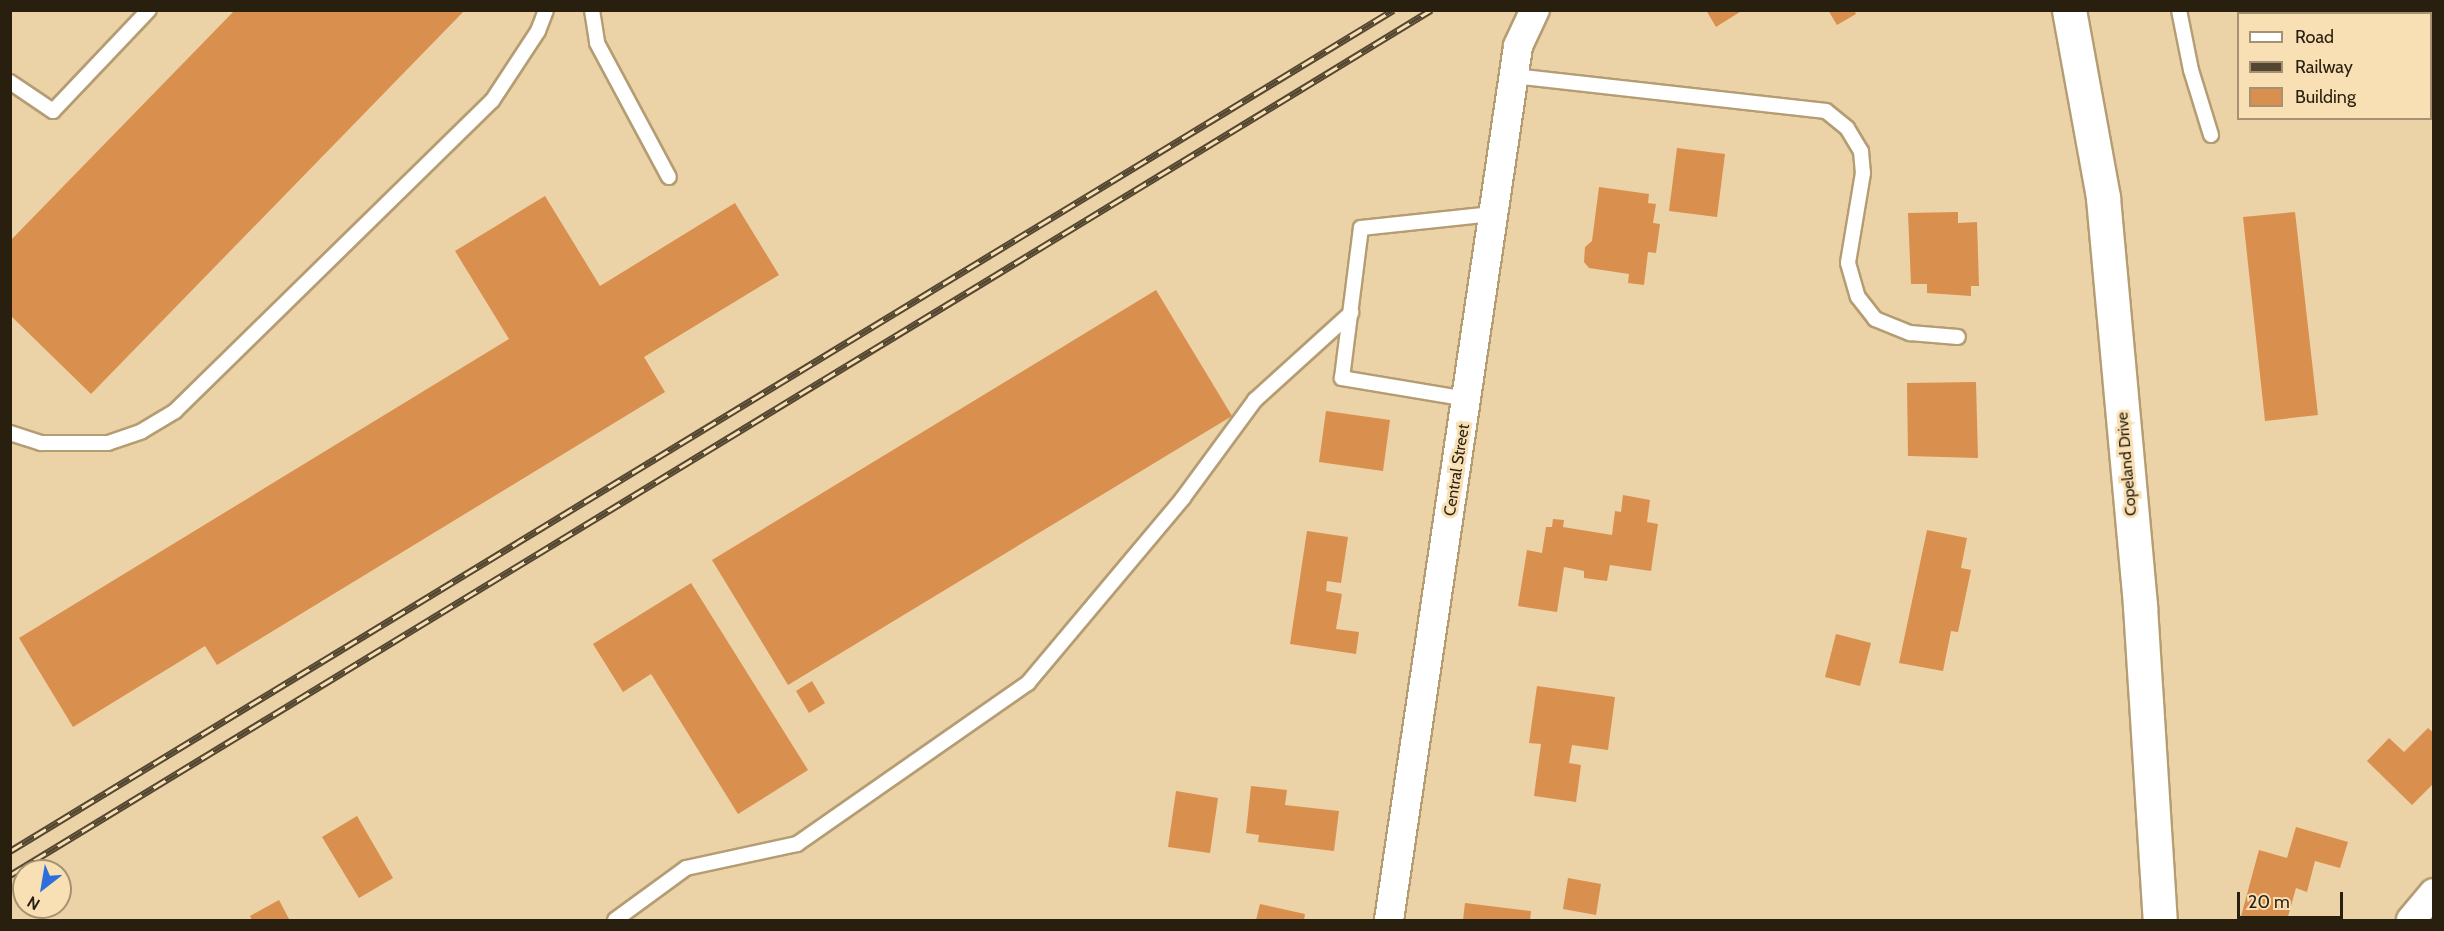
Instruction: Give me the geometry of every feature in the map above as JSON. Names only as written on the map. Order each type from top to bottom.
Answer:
[{"type":"main road","name":"Copeland Drive","points":[[2069,10],[2103,198],[2140,606],[2160,921]]},
{"type":"street","name":"Central Street","points":[[1389,921],[1518,46],[1531,16]]},
{"type":"street","points":[[2411,921],[2433,893]]},
{"type":"lane","points":[[10,82],[53,111],[149,10]]},
{"type":"lane","points":[[10,433],[41,443],[108,443],[142,431],[175,411],[492,101],[538,31],[546,10]]},
{"type":"lane","points":[[592,10],[597,43],[669,177]]},
{"type":"lane","points":[[2179,10],[2191,70],[2211,135]]},
{"type":"lane","points":[[1514,76],[1826,111],[1847,128],[1861,151],[1863,173],[1848,264],[1858,297],[1875,319],[1910,333],[1958,337]]},
{"type":"lane","points":[[1467,399],[1342,378],[1361,228],[1492,214]]},
{"type":"lane","points":[[615,921],[686,868],[796,844],[1028,683],[1184,498],[1255,400],[1351,313]]},
{"type":"building","points":[[235,10],[465,10],[91,394],[10,315],[10,241]]},
{"type":"building","points":[[1706,10],[1743,10],[1716,27]]},
{"type":"building","points":[[1828,10],[1854,10],[1856,14],[1837,25]]},
{"type":"building","points":[[1677,148],[1725,154],[1717,217],[1669,211]]},
{"type":"building","points":[[1599,187],[1649,194],[1648,203],[1656,204],[1653,223],[1660,224],[1656,253],[1648,252],[1644,285],[1628,283],[1629,274],[1589,268],[1584,262],[1585,247],[1592,241]]},
{"type":"building","points":[[545,196],[600,286],[735,203],[779,275],[644,357],[665,392],[217,665],[205,646],[73,727],[19,638],[509,339],[455,251]]},
{"type":"building","points":[[1958,212],[1958,223],[1977,222],[1979,286],[1971,286],[1971,296],[1927,293],[1927,284],[1911,284],[1908,213]]},
{"type":"building","points":[[2295,212],[2318,415],[2265,421],[2243,217]]},
{"type":"building","points":[[1156,290],[1232,416],[788,685],[712,560]]},
{"type":"building","points":[[1976,382],[1978,458],[1908,456],[1907,383]]},
{"type":"building","points":[[1326,411],[1390,420],[1383,471],[1319,462]]},
{"type":"building","points":[[1623,495],[1650,500],[1647,522],[1658,524],[1651,571],[1610,565],[1607,581],[1584,578],[1584,571],[1564,567],[1557,612],[1518,606],[1527,550],[1542,553],[1546,527],[1552,527],[1553,519],[1564,520],[1563,527],[1612,535],[1615,511],[1621,512]]},
{"type":"building","points":[[1927,530],[1967,538],[1961,568],[1971,570],[1958,632],[1951,631],[1943,671],[1899,663]]},
{"type":"building","points":[[1307,531],[1348,537],[1341,583],[1327,581],[1326,591],[1342,594],[1336,629],[1359,632],[1356,654],[1290,644]]},
{"type":"building","points":[[691,583],[808,770],[738,814],[651,674],[623,692],[593,644]]},
{"type":"building","points":[[1836,634],[1871,643],[1860,686],[1825,677]]},
{"type":"building","points":[[812,681],[825,703],[809,713],[796,691]]},
{"type":"building","points":[[1537,686],[1615,697],[1608,750],[1572,745],[1569,763],[1581,765],[1576,802],[1534,796],[1541,744],[1529,743]]},
{"type":"building","points":[[2428,728],[2434,733],[2434,783],[2412,805],[2367,761],[2389,738],[2404,752]]},
{"type":"building","points":[[1251,786],[1287,790],[1285,805],[1339,811],[1334,851],[1258,842],[1259,835],[1246,833]]},
{"type":"building","points":[[1176,791],[1218,798],[1210,853],[1168,847]]},
{"type":"building","points":[[357,816],[393,878],[359,898],[322,837]]},
{"type":"building","points":[[2296,827],[2348,842],[2340,868],[2315,861],[2307,892],[2296,888],[2287,920],[2240,920],[2259,850],[2287,858]]},
{"type":"building","points":[[1568,878],[1601,884],[1596,915],[1563,909]]},
{"type":"building","points":[[279,900],[289,919],[252,920],[250,916]]},
{"type":"building","points":[[1465,903],[1531,911],[1530,920],[1463,920]]},
{"type":"building","points":[[1260,904],[1305,914],[1304,920],[1256,920]]},
{"type":"railway","points":[[10,851],[1393,10]]},
{"type":"railway","points":[[10,875],[1431,10]]}]
